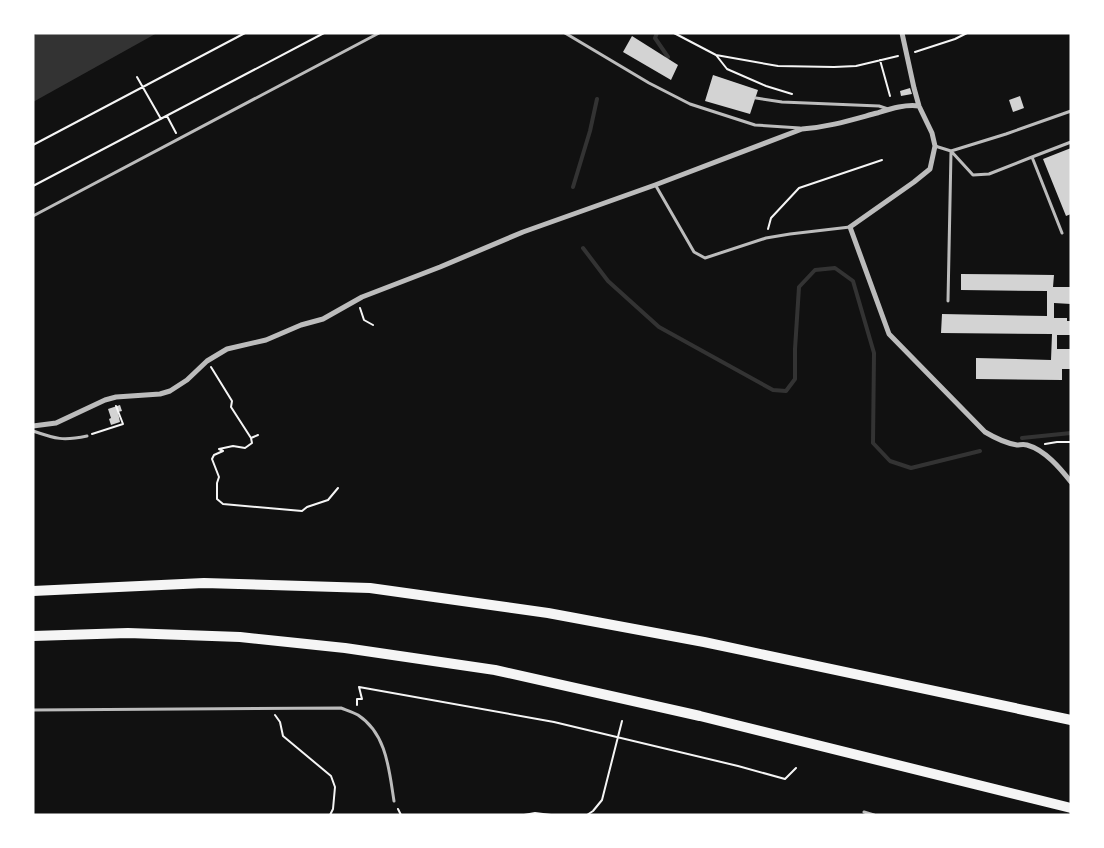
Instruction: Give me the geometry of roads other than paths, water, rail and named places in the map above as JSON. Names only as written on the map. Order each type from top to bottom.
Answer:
[{"type":"highway","points":[[33,591],[204,582],[370,588],[548,613],[704,642],[1071,720]]},
{"type":"highway","points":[[33,636],[128,633],[240,637],[345,648],[495,670],[700,716],[1071,808]]},
{"type":"street","points":[[902,33],[914,88],[932,133],[935,147],[930,169],[850,227],[889,334],[985,432],[1000,441],[1027,445],[1045,454],[1071,482]]},
{"type":"street","points":[[33,426],[57,423],[116,397],[170,391],[187,380],[207,361],[227,349],[260,342],[323,319],[355,301],[523,232],[802,129],[823,128],[890,109],[919,105]]},
{"type":"lane","points":[[33,216],[379,33]]},
{"type":"lane","points":[[565,33],[649,83],[690,104],[755,125],[802,129]]},
{"type":"lane","points":[[756,98],[782,102],[879,105],[890,109]]},
{"type":"lane","points":[[935,147],[951,151],[1071,111]]},
{"type":"lane","points":[[951,151],[973,175],[989,174],[1071,142]]},
{"type":"lane","points":[[948,301],[951,151]]},
{"type":"lane","points":[[1032,157],[1062,232]]},
{"type":"lane","points":[[655,185],[694,252],[705,258],[766,238],[850,227]]},
{"type":"lane","points":[[33,432],[58,439],[87,436]]},
{"type":"lane","points":[[33,710],[340,708],[357,715],[379,736],[387,759],[394,801]]},
{"type":"lane","points":[[864,812],[874,815]]},
{"type":"waterway","points":[[657,33],[655,38],[668,57]]},
{"type":"waterway","points":[[573,187],[597,99]]},
{"type":"waterway","points":[[583,248],[608,281],[659,327],[773,390],[786,391],[795,379],[799,287],[815,270],[835,268],[853,281],[874,353],[873,443],[890,461],[911,468],[980,451]]},
{"type":"waterway","points":[[1022,438],[1071,433]]}]
